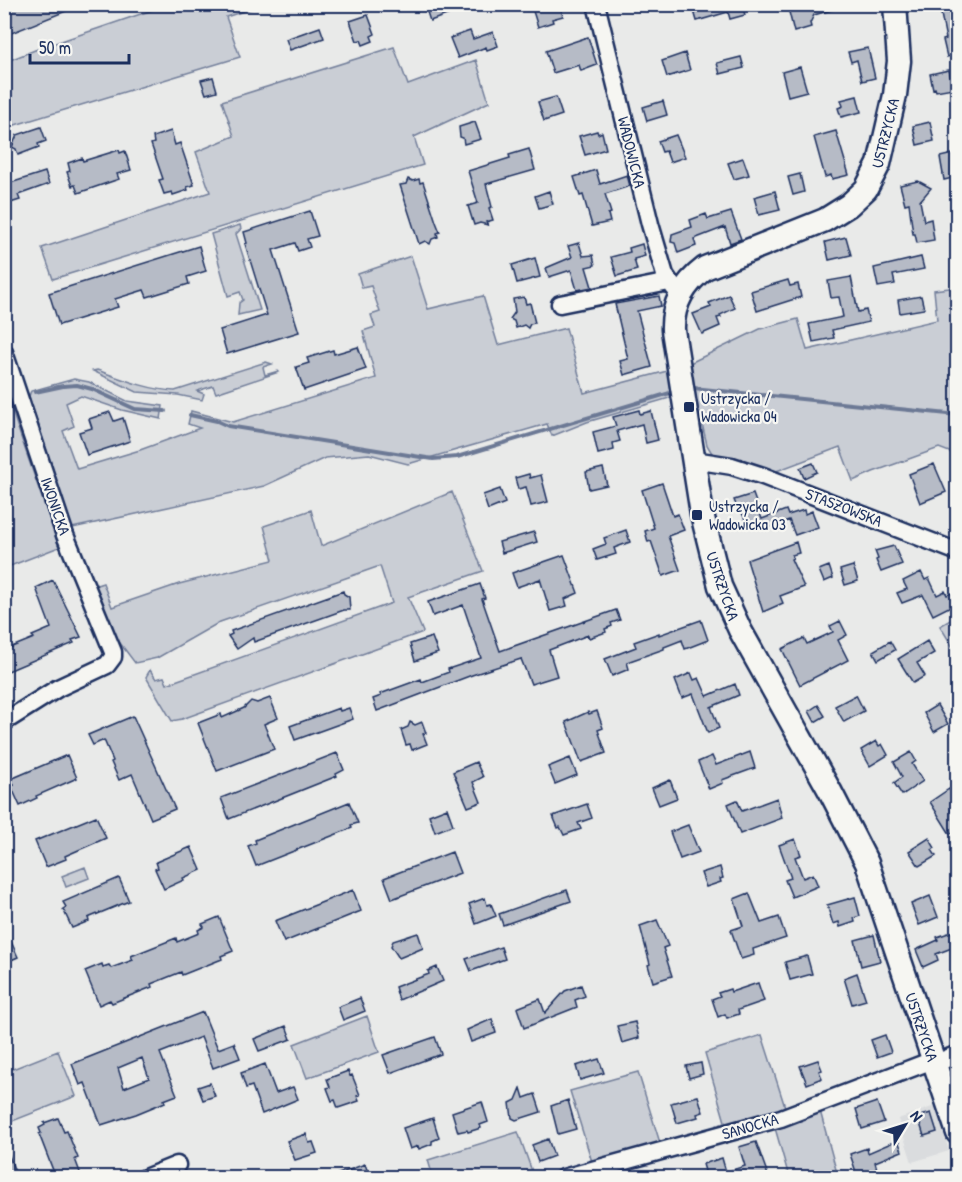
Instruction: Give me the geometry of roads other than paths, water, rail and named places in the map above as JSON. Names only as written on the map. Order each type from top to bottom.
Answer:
[{"type":"street","name":"WADOWICKA","points":[[596,4],[650,224],[665,275],[675,288]]},
{"type":"street","name":"USTRZYCKA","points":[[895,4],[899,61],[895,95],[879,164],[866,189],[849,205],[825,220],[705,268],[675,288],[673,330],[708,538],[725,600],[867,863],[957,1133]]},
{"type":"street","points":[[560,304],[675,288]]},
{"type":"street","name":"IWONICKA","points":[[4,352],[65,535],[112,645],[113,657],[107,665],[58,688],[4,722]]},
{"type":"street","name":"STASZOWSKA","points":[[694,460],[732,466],[763,476],[957,552]]},
{"type":"street","name":"SANOCKA","points":[[563,1178],[780,1118],[957,1053]]},
{"type":"street","points":[[146,1178],[177,1165]]},
{"type":"waterway","points":[[35,392],[77,385],[92,389],[135,409],[165,411]]},
{"type":"waterway","points":[[693,388],[958,415]]},
{"type":"waterway","points":[[190,415],[228,426],[433,459],[457,457],[670,393]]},
{"type":"place","name":"Ustrzycka / Wadowicka 04","points":[[689,407]]},
{"type":"place","name":"Ustrzycka / Wadowicka 03","points":[[697,515]]}]
